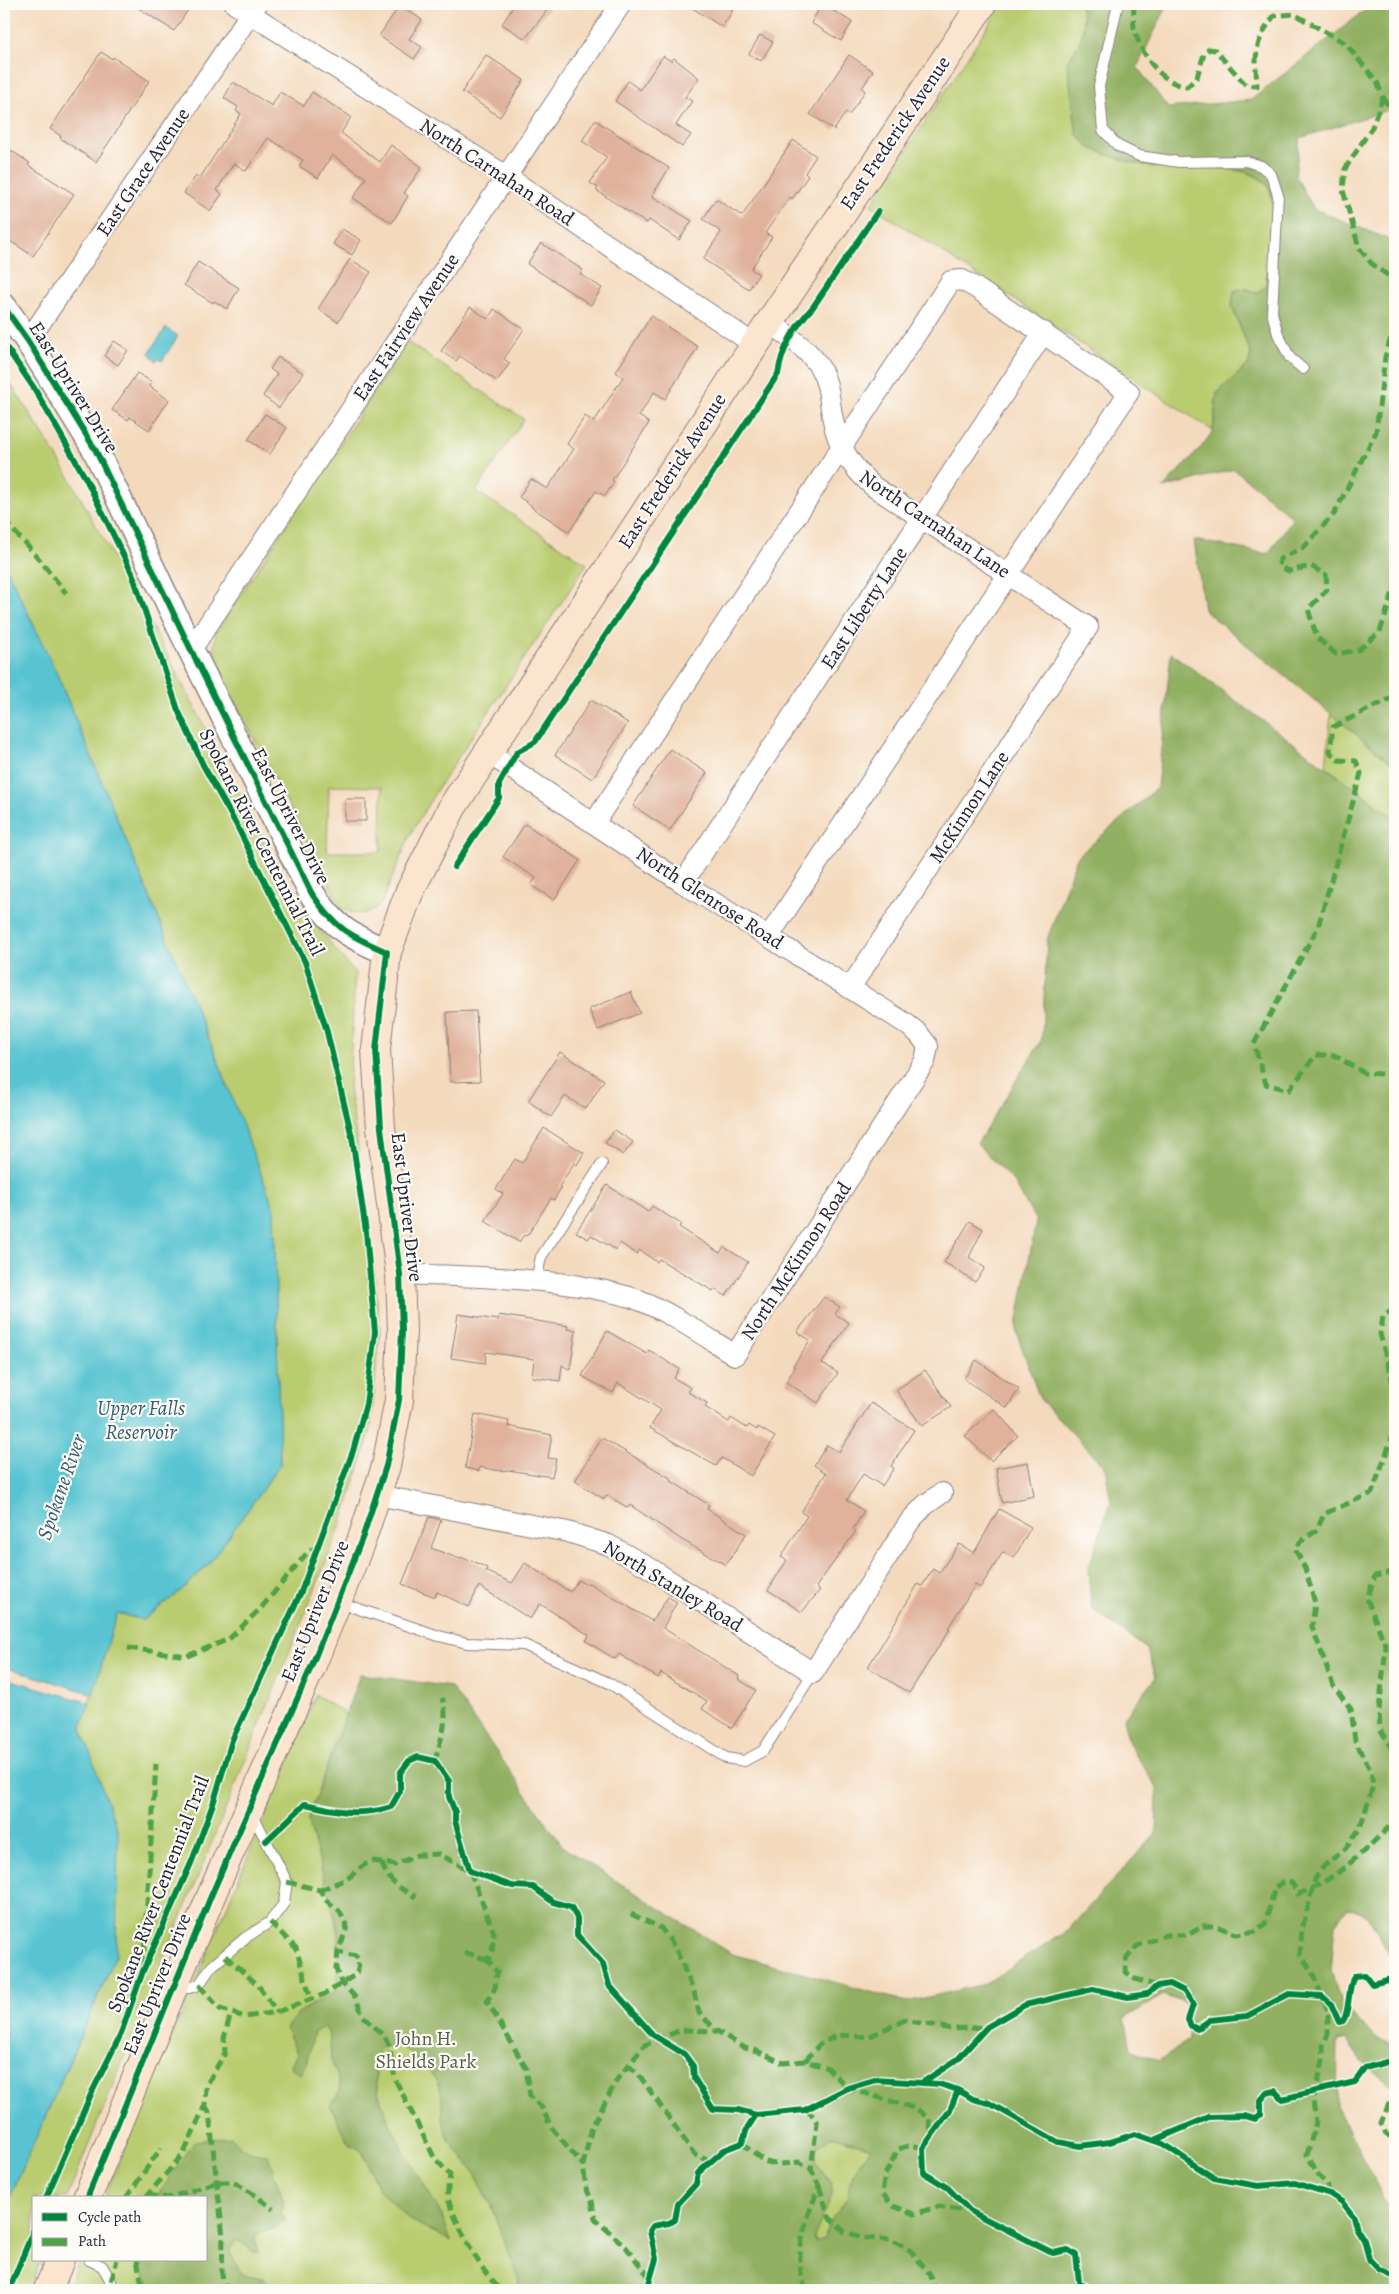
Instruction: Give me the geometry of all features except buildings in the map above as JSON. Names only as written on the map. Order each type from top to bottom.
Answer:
[{"type":"main road","name":"East Frederick Avenue","points":[[387,952],[412,885],[454,806],[770,322],[982,4]]},
{"type":"main road","name":"East Upriver Drive","points":[[88,2196],[173,1988],[337,1602],[363,1536],[386,1466],[399,1400],[402,1331],[400,1274],[381,1128],[376,1050],[387,952]]},
{"type":"main road","points":[[48,2290],[59,2262]]},
{"type":"street","name":"East Fairview Avenue","points":[[191,650],[621,4]]},
{"type":"street","name":"North Carnahan Road","points":[[247,7],[506,176],[755,345]]},
{"type":"street","name":"East Grace Avenue","points":[[28,341],[247,7]]},
{"type":"street","points":[[594,823],[951,282],[962,280],[1044,332],[1129,392],[769,936]]},
{"type":"street","name":"East Upriver Drive","points":[[4,307],[28,341],[96,451],[191,650],[312,894],[325,914],[348,935],[387,952]]},
{"type":"street","name":"North Carnahan Lane","points":[[770,322],[802,348],[820,367],[828,388],[833,421],[842,448],[855,470],[874,487],[1088,627]]},
{"type":"street","name":"East Liberty Lane","points":[[684,883],[1044,332]]},
{"type":"street","name":"McKinnon Lane","points":[[850,988],[1088,627]]},
{"type":"street","name":"North Glenrose Road","points":[[488,753],[684,883],[905,1023],[918,1033],[928,1046]]},
{"type":"street","name":"North McKinnon Road","points":[[400,1274],[480,1276],[536,1281],[608,1291],[637,1299],[666,1312],[735,1355],[925,1061],[928,1046]]},
{"type":"street","points":[[813,1673],[910,1521],[925,1505],[942,1493]]},
{"type":"street","name":"North Stanley Road","points":[[377,1495],[568,1532],[609,1545],[648,1567],[813,1673]]},
{"type":"lane","points":[[1118,4],[1099,86],[1103,130],[1118,146],[1139,156],[1179,162],[1246,161],[1261,166],[1271,174],[1278,195],[1272,314],[1278,334],[1290,358],[1304,369]]},
{"type":"lane","points":[[536,1281],[541,1257],[602,1164]]},
{"type":"lane","points":[[337,1602],[439,1636],[467,1643],[524,1645],[609,1683],[726,1758],[744,1761],[763,1751],[813,1673]]},
{"type":"lane","points":[[173,1988],[190,1988],[198,1985],[211,1968],[245,1938],[270,1922],[284,1903],[287,1882],[250,1808]]},
{"type":"lane","points":[[93,2262],[102,2266],[111,2281],[107,2290]]},
{"type":"green space","points":[[1002,4],[1079,4],[1083,21],[1082,35],[1067,62],[1110,155],[1146,165],[1235,170],[1251,174],[1263,180],[1270,190],[1273,224],[1266,286],[1257,293],[1245,288],[1234,291],[1232,307],[1251,353],[1248,365],[1217,393],[1213,431],[871,205]]},
{"type":"green space","points":[[1079,4],[1168,4],[1137,67],[1168,108],[1251,100],[1373,4],[1395,4],[1395,108],[1300,138],[1295,175],[1314,209],[1395,242],[1395,766],[1204,610],[1194,540],[1268,554],[1293,518],[1234,469],[1163,488],[1199,450],[1213,431],[1217,393],[1248,365],[1251,353],[1232,307],[1234,291],[1245,288],[1257,293],[1266,286],[1273,221],[1272,196],[1269,188],[1260,179],[1248,173],[1214,167],[1143,165],[1091,148],[1084,142],[1077,135],[1067,62],[1082,35],[1083,21]]},
{"type":"green space","points":[[407,342],[524,419],[476,491],[587,564],[436,791],[411,833],[382,902],[378,907],[363,914],[358,914],[341,907],[215,663],[214,647],[216,632]],"holes":[[[329,786],[382,787],[381,852],[327,852]]]},
{"type":"green space","points":[[4,373],[64,468],[161,643],[295,900],[355,973],[349,1088],[369,1225],[380,1331],[370,1433],[341,1525],[68,2196],[32,2196],[32,2262],[40,2262],[29,2290],[4,2290],[4,2211],[116,1955],[81,1727],[117,1613],[143,1620],[177,1594],[208,1565],[280,1465],[274,1208],[218,1061],[56,672],[4,563]]},
{"type":"green space","points":[[1171,653],[1395,818],[1395,1965],[1368,1916],[1348,1908],[1335,1924],[1331,1971],[1341,2003],[1376,2038],[1395,2046],[1395,2087],[1362,2062],[1346,2039],[1338,2041],[1337,2108],[1395,2218],[1395,2290],[520,2290],[518,2277],[490,2204],[476,2175],[450,2142],[442,2120],[442,2094],[437,2080],[408,2051],[395,2044],[380,2049],[376,2067],[378,2088],[384,2110],[394,2133],[440,2212],[451,2241],[410,2220],[378,2189],[362,2151],[348,2143],[330,2105],[340,2091],[340,2087],[332,2063],[330,2041],[325,2027],[314,2032],[306,2064],[300,2074],[293,2070],[291,2065],[297,2053],[286,2028],[298,2013],[337,1990],[338,1930],[308,1819],[360,1674],[451,1687],[564,1848],[732,1954],[907,2002],[985,1984],[1068,1930],[1156,1833],[1157,1788],[1129,1743],[1123,1719],[1156,1677],[1147,1649],[1092,1609],[1088,1570],[1111,1502],[1105,1467],[1040,1399],[1016,1331],[1036,1221],[1014,1182],[977,1144],[1042,1039],[1047,940],[1077,857],[1157,788]],"holes":[[[1163,1995],[1185,2003],[1189,2040],[1158,2061],[1131,2049],[1125,2018]],[[833,2136],[871,2148],[852,2174],[847,2198],[833,2217],[823,2240],[816,2241],[814,2237],[833,2193],[831,2182],[815,2163],[817,2147]]]},
{"type":"green space","points":[[1331,712],[1395,766],[1395,818],[1326,767]]},
{"type":"green space","name":"John H. Shields Park","points":[[316,1695],[1106,2194],[1041,2290],[67,2290],[78,2262],[208,2262],[208,2196],[105,2196]]},
{"type":"green space","points":[[231,2137],[239,2146],[247,2151],[268,2155],[284,2203],[281,2213],[285,2219],[276,2228],[258,2233],[255,2238],[258,2253],[236,2240],[230,2252],[241,2274],[264,2278],[271,2290],[153,2290],[143,2273],[142,2262],[208,2262],[208,2196],[157,2196],[195,2141]]},
{"type":"water","points":[[166,328],[178,336],[162,361],[158,359],[156,361],[149,353]]},
{"type":"water","name":"Upper Falls Reservoir","points":[[4,563],[56,672],[218,1061],[274,1208],[280,1465],[208,1565],[177,1594],[143,1620],[117,1613],[93,1694],[4,1667]]},
{"type":"water","points":[[4,1678],[90,1703],[81,1727],[118,1832],[116,1955],[4,2211]]},
{"type":"marked path","points":[[1134,4],[1134,28],[1146,57],[1168,79],[1187,87],[1197,77],[1204,54],[1209,49],[1215,50],[1246,85],[1257,86],[1257,49],[1267,25],[1274,16],[1294,14],[1345,43],[1377,82],[1383,97],[1372,127],[1345,169],[1343,190],[1359,248],[1371,263],[1390,277],[1395,295]]},
{"type":"marked path","points":[[1383,97],[1395,117]]},
{"type":"marked path","points":[[1395,324],[1385,357],[1376,432],[1334,514],[1303,548],[1280,559],[1279,566],[1289,571],[1311,566],[1326,575],[1327,590],[1308,609],[1317,638],[1336,654],[1358,650],[1380,632],[1395,586]]},
{"type":"marked path","points":[[4,520],[41,561],[66,593]]},
{"type":"marked path","points":[[1395,696],[1333,727],[1330,752],[1338,760],[1356,761],[1361,773],[1318,927],[1254,1044],[1266,1084],[1289,1090],[1316,1055],[1334,1055],[1364,1073],[1395,1075]]},
{"type":"marked path","points":[[1395,1308],[1383,1317],[1380,1334],[1395,1391]]},
{"type":"marked path","points":[[1330,2194],[1327,2184],[1320,2177],[1307,2155],[1316,2122],[1313,2101],[1323,2061],[1323,2046],[1328,2034],[1328,2011],[1312,1972],[1300,1954],[1302,1930],[1315,1879],[1324,1866],[1346,1848],[1360,1828],[1373,1786],[1371,1771],[1355,1741],[1351,1709],[1333,1685],[1312,1626],[1315,1603],[1305,1568],[1296,1551],[1300,1542],[1317,1530],[1324,1514],[1372,1493],[1395,1429]]},
{"type":"marked path","points":[[128,1648],[187,1656],[229,1639],[261,1608],[307,1553],[318,1546]]},
{"type":"marked path","points":[[1395,1571],[1375,1576],[1367,1599],[1386,1647],[1379,1710],[1380,1729],[1395,1752]]},
{"type":"marked path","points":[[435,1761],[445,1721],[442,1698]]},
{"type":"marked path","points":[[143,1966],[156,1764]]},
{"type":"marked path","points":[[1157,1986],[1135,1979],[1126,1972],[1126,1959],[1137,1946],[1166,1935],[1188,1935],[1203,1926],[1216,1926],[1236,1934],[1256,1931],[1265,1924],[1275,1887],[1286,1881],[1292,1883],[1298,1894],[1325,1881],[1350,1863],[1395,1819]]},
{"type":"marked path","points":[[320,1890],[347,1879],[364,1865],[374,1861],[395,1865],[417,1855],[439,1854],[470,1871],[494,1933],[492,1951],[488,1960],[497,1972],[495,1988],[487,2001],[526,2068],[530,2096],[542,2108],[551,2127],[583,2165]]},
{"type":"marked path","points":[[382,1863],[391,1880],[416,1897]]},
{"type":"marked path","points":[[287,1882],[320,1890],[325,1899],[340,1912],[347,1927],[338,1952],[336,1969],[341,1982],[355,1997],[363,2016],[385,2037],[389,2045],[395,2079],[434,2157],[450,2175],[448,2198],[456,2220],[479,2262],[495,2284],[502,2290]]},
{"type":"marked path","points":[[631,1914],[661,1928],[675,1947],[694,1992],[699,2013],[717,2031]]},
{"type":"marked path","points":[[270,1922],[296,1948],[311,1999]]},
{"type":"marked path","points":[[199,1985],[220,2009],[245,2017],[277,2012],[325,1994],[355,1975],[358,1970],[356,1956],[338,1952]]},
{"type":"marked path","points":[[464,1952],[488,1960]]},
{"type":"marked path","points":[[225,1956],[258,1985],[277,2012]]},
{"type":"marked path","points":[[147,2196],[184,2153],[205,2105],[206,2086],[225,2053],[224,2038],[231,2013]]},
{"type":"marked path","points":[[805,2061],[820,2044],[838,2035],[868,2037],[905,2020],[952,2029],[987,2027]]},
{"type":"marked path","points":[[650,2278],[626,2247],[595,2219],[592,2201],[586,2188],[583,2165],[592,2127],[618,2078],[645,2045],[681,2030],[717,2031],[745,2048],[757,2051],[783,2063],[805,2061],[828,2068],[848,2088],[917,2109],[929,2119],[932,2137]]},
{"type":"marked path","points":[[628,2065],[639,2075],[695,2155],[712,2162]]},
{"type":"marked path","points":[[1395,2089],[1381,2123],[1386,2134],[1395,2139]]},
{"type":"marked path","points":[[205,2105],[209,2112],[223,2237],[222,2274],[225,2290]]},
{"type":"marked path","points":[[805,2110],[812,2115],[817,2123],[811,2169]]},
{"type":"marked path","points":[[742,2143],[762,2160],[773,2164],[799,2162],[811,2169],[819,2186],[802,2237],[800,2250],[800,2264],[806,2290]]},
{"type":"marked path","points":[[923,2148],[911,2145],[898,2149],[885,2175],[882,2193],[893,2206],[914,2214],[937,2207],[970,2211]]},
{"type":"marked path","points":[[127,2196],[161,2148]]},
{"type":"marked path","points":[[174,2196],[218,2182],[233,2182],[255,2195],[273,2209]]},
{"type":"marked path","points":[[819,2186],[829,2217],[845,2232],[865,2238],[891,2240],[910,2250],[930,2274],[936,2290]]},
{"type":"marked path","points":[[147,2195],[154,2196]]},
{"type":"marked path","points":[[111,2281],[116,2262]]},
{"type":"marked path","points":[[137,2262],[143,2290]]},
{"type":"marked path","points":[[1206,2290],[1234,2290]]},
{"type":"cycle path","points":[[454,867],[499,798],[499,784],[517,752],[535,742],[778,374],[786,346],[800,322],[813,307],[878,211]]},
{"type":"cycle path","name":"Spokane River Centennial Trail","points":[[4,307],[28,341],[96,451],[191,650],[312,894],[328,915],[344,930],[362,941],[387,952],[376,1050],[381,1128],[400,1274],[402,1331],[399,1400],[386,1466],[363,1536],[312,1665],[211,1896],[88,2196]]},
{"type":"cycle path","name":"Spokane River Centennial Trail","points":[[4,344],[34,388],[86,479],[132,573],[178,710],[203,765],[236,824],[305,962],[326,1028],[352,1137],[366,1232],[375,1332],[366,1404],[353,1451],[301,1592],[232,1740],[214,1801],[192,1861],[143,1971],[120,2036],[92,2092],[47,2196]]},
{"type":"cycle path","points":[[266,1841],[305,1804],[348,1812],[368,1812],[391,1807],[400,1791],[400,1773],[409,1761],[418,1757],[435,1761],[449,1781],[449,1797],[455,1812],[455,1821],[470,1871],[512,1886],[533,1887],[553,1902],[571,1907],[577,1918],[577,1935],[603,1964],[609,1985],[653,2035],[684,2054],[693,2066],[694,2078],[713,2109],[738,2110],[756,2115]]},
{"type":"cycle path","points":[[923,2082],[958,2059],[987,2027],[1025,2005],[1093,1989],[1128,1997],[1147,1994],[1157,1986],[1170,1984],[1184,1991],[1193,2005],[1188,2020],[1191,2026],[1197,2029],[1210,2020],[1247,2016],[1289,1994],[1322,1996],[1331,2004],[1339,2022],[1343,2021],[1347,2012],[1350,1988],[1354,1976],[1365,1975],[1372,1984],[1395,1978]]},
{"type":"cycle path","points":[[1155,2140],[1209,2117],[1245,2116],[1255,2119],[1261,2114],[1261,2100],[1267,2093],[1275,2091],[1282,2099],[1355,2082],[1365,2068],[1390,2061],[1395,2063]]},
{"type":"cycle path","points":[[647,2290],[656,2259],[650,2231],[653,2226],[675,2220],[678,2204],[696,2184],[698,2173],[724,2150],[742,2143],[747,2129],[756,2115],[805,2110],[848,2088],[875,2080],[939,2084],[958,2090],[973,2099],[989,2103],[1058,2142],[1080,2146],[1110,2142],[1135,2134],[1163,2144],[1214,2178],[1258,2186],[1295,2183],[1330,2194],[1342,2202],[1354,2217],[1357,2229],[1364,2240],[1369,2259],[1379,2270],[1395,2277]]},
{"type":"cycle path","points":[[958,2090],[950,2110],[923,2148],[924,2173],[948,2188],[970,2211],[1053,2253],[1068,2250],[1076,2255],[1079,2282],[1092,2290]]},
{"type":"cycle path","points":[[9,2290],[32,2234]]},
{"type":"water label","name":"Spokane River","points":[[61,1487]]}]
